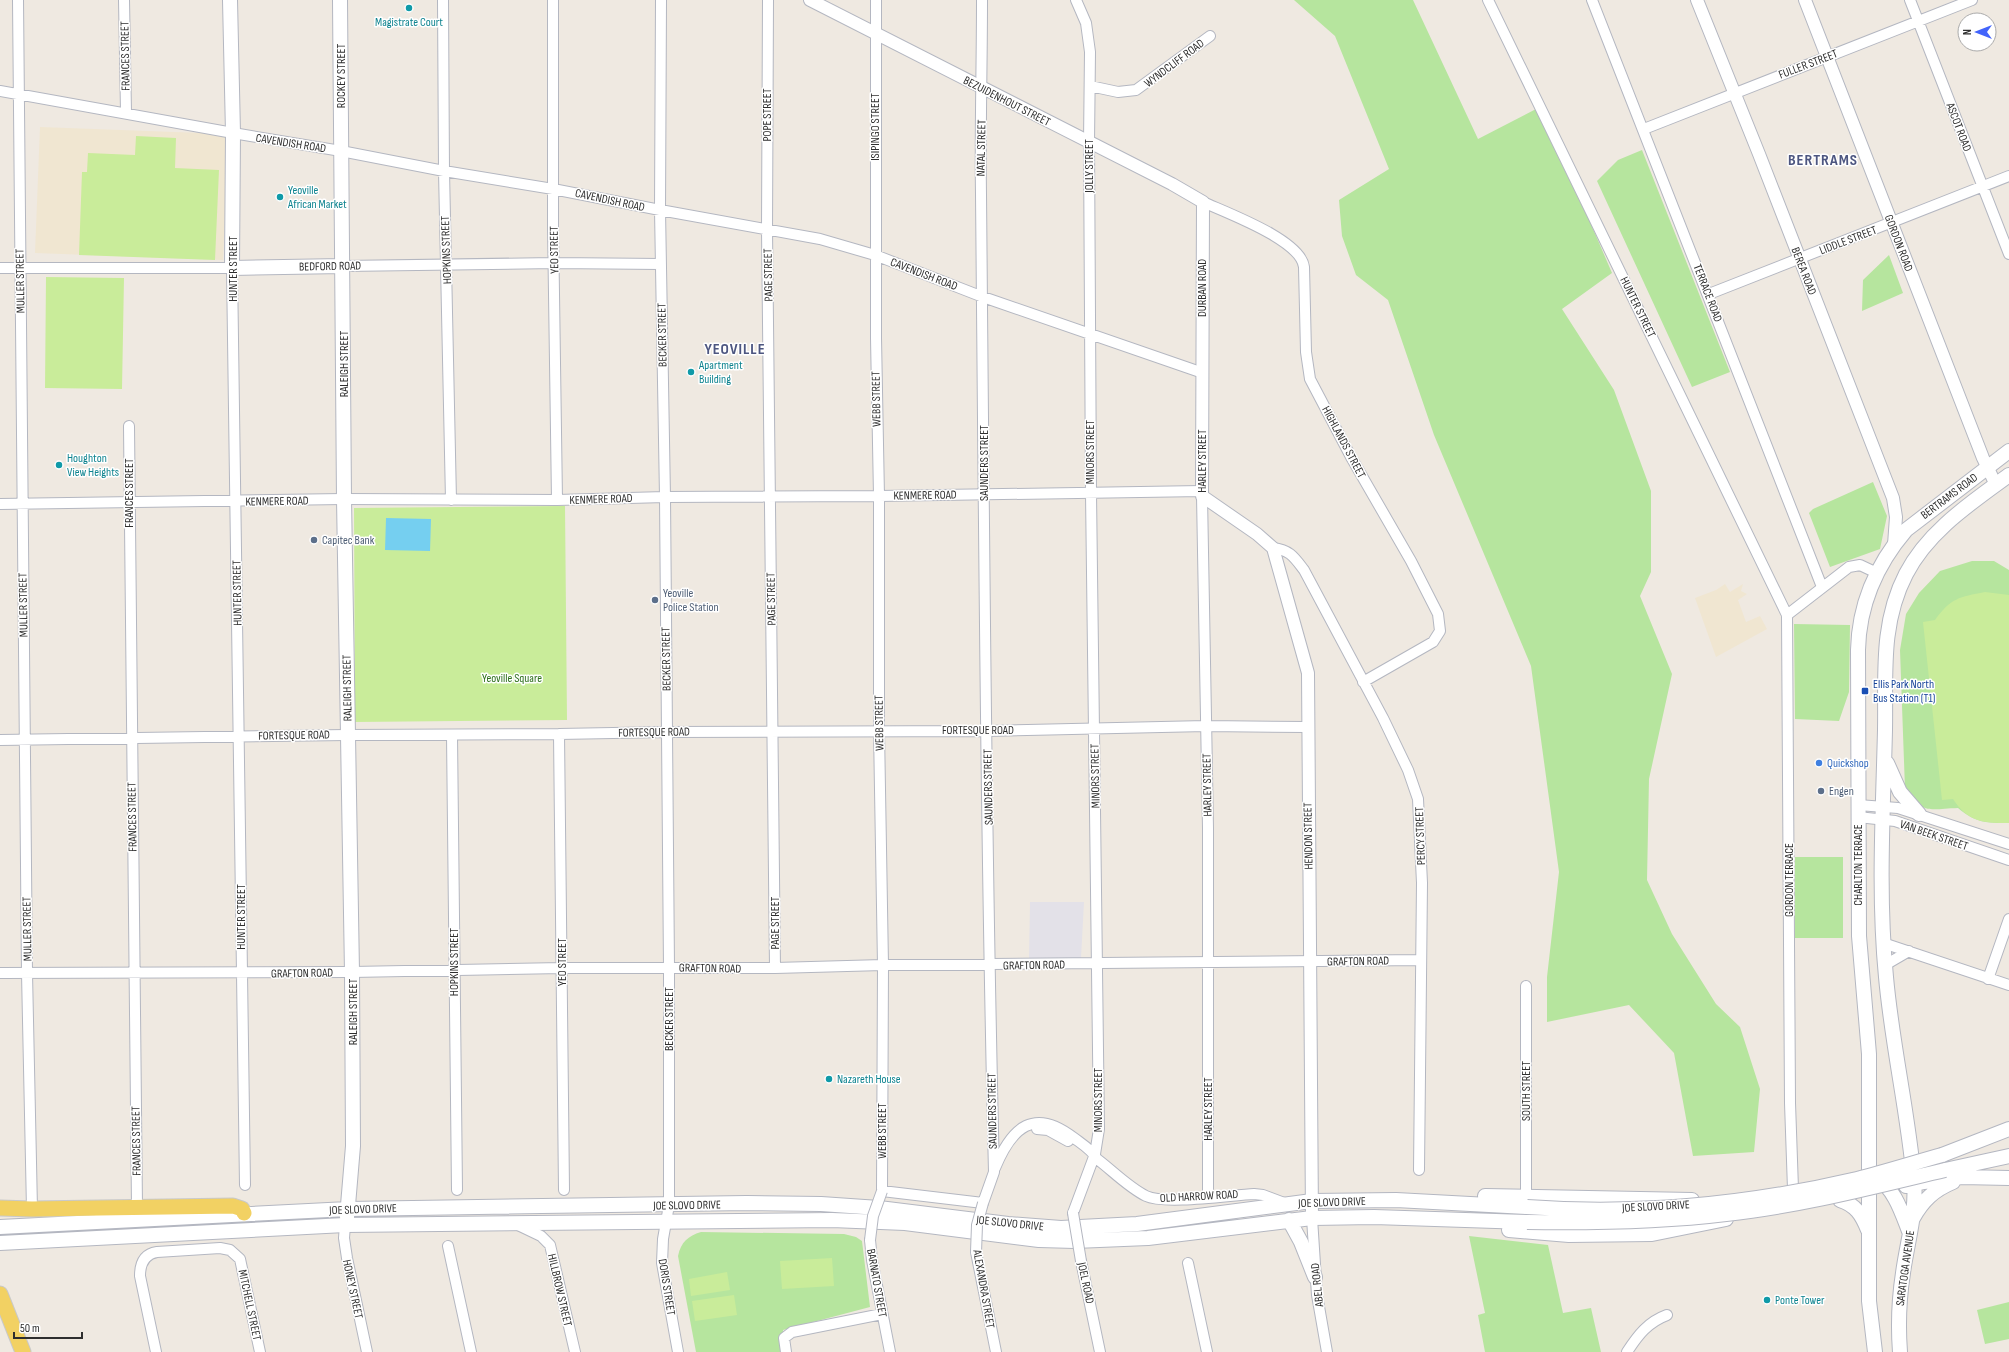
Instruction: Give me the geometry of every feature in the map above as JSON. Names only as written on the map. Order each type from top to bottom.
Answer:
[{"type":"main road","name":"HUNTER STREET","points":[[230,0],[233,133],[232,268]]},
{"type":"main road","name":"ROCKEY STREET","points":[[340,0],[341,151]]},
{"type":"main road","name":"RALEIGH STREET","points":[[341,151],[353,1146],[348,1209],[345,1225]]},
{"type":"main road","name":"BEDFORD ROAD","points":[[232,268],[343,266]]},
{"type":"main road","name":"BERTRAMS ROAD","points":[[1894,545],[1917,520],[2009,451]]},
{"type":"main road","name":"BERTRAMS ROAD","points":[[1917,556],[1940,530],[2009,475]]},
{"type":"main road","name":"CHARLTON TERRACE","points":[[1870,1193],[1869,1054],[1859,936],[1858,635],[1864,603],[1877,573],[1894,545]]},
{"type":"main road","name":"CHARLTON TERRACE","points":[[1914,1185],[1888,1003],[1883,943],[1883,812],[1886,636],[1897,595],[1905,575],[1917,556]]},
{"type":"main road","points":[[1884,757],[1900,792],[1919,814]]},
{"type":"main road","name":"JOE SLOVO DRIVE","points":[[0,1227],[244,1213],[348,1209],[746,1203],[847,1205],[1008,1224],[1061,1228],[1137,1224],[1312,1201],[1396,1200],[1527,1202],[1571,1209],[1628,1208],[1736,1201],[1773,1196],[1858,1179],[1942,1155],[2009,1129]]},
{"type":"main road","name":"JOE SLOVO DRIVE","points":[[0,1243],[345,1225],[873,1221],[905,1223],[1039,1240],[1082,1241],[1155,1237],[1312,1218],[1374,1217],[1484,1222],[1623,1222],[1727,1214],[1821,1199],[2009,1156]]},
{"type":"main road","points":[[1527,1202],[1708,1200],[1793,1189],[1870,1175],[1883,1182],[1899,1206],[1910,1227]]},
{"type":"main road","points":[[1910,1227],[1922,1203],[1932,1193],[1962,1177]]},
{"type":"main road","points":[[1484,1222],[1491,1226],[1507,1229],[1569,1235],[1652,1234],[1962,1177],[2009,1178]]},
{"type":"main road","name":"SARATOGA AVENUE","points":[[1900,1352],[1899,1316],[1914,1185]]},
{"type":"main road","points":[[1870,1193],[1870,1301],[1875,1352]]},
{"type":"main road","points":[[1840,1200],[1848,1202],[1858,1211],[1869,1232]]},
{"type":"main road","points":[[0,1208],[32,1209],[233,1206],[242,1209],[244,1213]]},
{"type":"main road","points":[[1288,1220],[1301,1242],[1315,1277]]},
{"type":"main road","points":[[0,1294],[23,1352]]},
{"type":"street","name":"MULLER STREET","points":[[18,0],[27,973],[32,1209]]},
{"type":"street","name":"FRANCES STREET","points":[[124,0],[126,112]]},
{"type":"street","name":"HOPKINS STREET","points":[[443,0],[444,171],[451,500]]},
{"type":"street","name":"YEO STREET","points":[[553,0],[557,500]]},
{"type":"street","name":"BECKER STREET","points":[[661,0],[660,210],[665,497],[669,967],[669,1205],[666,1222]]},
{"type":"street","name":"POPE STREET","points":[[767,230],[768,0]]},
{"type":"street","name":"BEZUIDENHOUT STREET","points":[[810,0],[1172,184],[1203,202]]},
{"type":"street","name":"ISIPINGO STREET","points":[[875,255],[876,0]]},
{"type":"street","name":"NATAL STREET","points":[[982,0],[981,192],[983,297]]},
{"type":"street","name":"JOLLY STREET","points":[[1076,0],[1086,23],[1089,36],[1090,335]]},
{"type":"street","name":"HUNTER STREET","points":[[1488,0],[1787,615]]},
{"type":"street","name":"TERRACE ROAD","points":[[1592,0],[1709,294],[1822,587]]},
{"type":"street","name":"BEREA ROAD","points":[[1696,0],[1759,154],[1893,498],[1896,517],[1894,545]]},
{"type":"street","name":"GORDON ROAD","points":[[1805,0],[1854,130],[1892,223],[1987,467],[1996,485]]},
{"type":"street","name":"ASCOT ROAD","points":[[1910,0],[2009,254]]},
{"type":"street","name":"FULLER STREET","points":[[1644,129],[1972,0]]},
{"type":"street","name":"WYNDCLIFF ROAD","points":[[1090,86],[1118,92],[1136,90],[1210,36]]},
{"type":"street","name":"CAVENDISH ROAD","points":[[0,91],[126,112],[444,171],[554,189],[820,239],[875,255],[983,297],[1203,373]]},
{"type":"street","name":"LIDDLE STREET","points":[[1709,294],[2009,176]]},
{"type":"street","name":"DURBAN ROAD","points":[[1203,202],[1203,373]]},
{"type":"street","name":"HIGHLANDS STREET","points":[[1203,202],[1273,235],[1288,244],[1302,257],[1304,267],[1306,352],[1310,379],[1351,457],[1411,562],[1438,614],[1440,631],[1434,642],[1363,682]]},
{"type":"street","name":"PAGE STREET","points":[[767,230],[776,968]]},
{"type":"street","name":"WEBB STREET","points":[[875,255],[879,496],[879,731],[883,965],[882,1191]]},
{"type":"street","name":"BEDFORD ROAD","points":[[343,266],[554,263],[661,264]]},
{"type":"street","name":"BEDFORD ROAD","points":[[0,268],[232,268]]},
{"type":"street","name":"HUNTER STREET","points":[[232,268],[245,1186]]},
{"type":"street","name":"SAUNDERS STREET","points":[[983,297],[989,965],[994,1172],[983,1203]]},
{"type":"street","name":"MINORS STREET","points":[[1072,1213],[1095,1156],[1099,1129],[1090,335]]},
{"type":"street","name":"HARLEY STREET","points":[[1203,373],[1202,494],[1206,726],[1208,1197]]},
{"type":"street","name":"FRANCES STREET","points":[[129,426],[137,1207]]},
{"type":"street","name":"KENMERE ROAD","points":[[0,504],[235,502],[344,499],[557,500],[665,497],[1091,493],[1202,494]]},
{"type":"street","points":[[1202,494],[1257,534],[1273,548]]},
{"type":"street","name":"PERCY STREET","points":[[1273,548],[1288,551],[1293,554],[1304,570],[1408,770],[1418,799],[1422,883],[1419,1170]]},
{"type":"street","name":"HENDON STREET","points":[[1273,548],[1308,673],[1312,1218]]},
{"type":"street","points":[[1787,615],[1822,587],[1852,566],[1860,565],[1877,573]]},
{"type":"street","name":"GORDON TERRACE","points":[[1787,615],[1790,1103],[1793,1189]]},
{"type":"street","name":"FORTESQUE ROAD","points":[[0,740],[239,736],[773,731],[987,731],[1206,726],[1308,727]]},
{"type":"street","name":"YEO STREET","points":[[559,734],[564,1190]]},
{"type":"street","name":"HOPKINS STREET","points":[[452,735],[457,1190]]},
{"type":"street","name":"VAN BEEK STREET","points":[[1858,811],[1919,814],[2009,844]]},
{"type":"street","name":"VAN BEEK STREET","points":[[1883,812],[1895,821],[2009,860]]},
{"type":"street","points":[[1988,979],[2009,919]]},
{"type":"street","points":[[1883,943],[2009,985]]},
{"type":"street","points":[[1885,965],[1909,951]]},
{"type":"street","name":"GRAFTON ROAD","points":[[0,973],[134,974],[562,968],[776,968],[883,965],[1421,960]]},
{"type":"street","name":"SOUTH STREET","points":[[1526,986],[1527,1202]]},
{"type":"street","name":"OLD HARROW ROAD","points":[[994,1172],[998,1162],[1024,1135],[1039,1129],[1053,1132],[1095,1156],[1125,1182],[1147,1197],[1168,1199],[1259,1195],[1288,1204]]},
{"type":"street","points":[[882,1191],[983,1203]]},
{"type":"street","name":"BARNATO STREET","points":[[882,1191],[873,1216],[870,1240],[872,1260],[890,1352]]},
{"type":"street","name":"ALEXANDRA STREET","points":[[983,1203],[977,1225],[976,1252],[996,1352]]},
{"type":"street","name":"JOEL ROAD","points":[[1072,1213],[1100,1352]]},
{"type":"street","name":"ABEL ROAD","points":[[1312,1218],[1315,1277],[1327,1352]]},
{"type":"street","name":"DORIS STREET","points":[[666,1222],[662,1263],[678,1352]]},
{"type":"street","name":"HILLBROW STREET","points":[[516,1224],[541,1236],[550,1245],[575,1352]]},
{"type":"street","name":"HONEY STREET","points":[[345,1225],[346,1253],[367,1352]]},
{"type":"street","points":[[448,1246],[471,1352]]},
{"type":"street","name":"MITCHELL STREET","points":[[156,1352],[140,1276],[140,1269],[144,1259],[152,1253],[220,1248],[235,1252],[240,1259],[260,1352]]},
{"type":"street","points":[[1188,1263],[1207,1352]]},
{"type":"street","points":[[786,1352],[785,1337],[789,1334],[802,1329],[882,1314]]},
{"type":"street","points":[[1627,1352],[1645,1328],[1656,1319],[1667,1315]]},
{"type":"shaded area","points":[[40,127],[228,134],[223,260],[35,253]]},
{"type":"shaded area","points":[[1725,584],[1730,592],[1743,584],[1741,591],[1747,594],[1738,600],[1746,622],[1760,616],[1767,629],[1716,657],[1695,598],[1716,590]]},
{"type":"shaded area","points":[[1030,902],[1084,902],[1081,958],[1029,959]]},
{"type":"green space","points":[[1294,0],[1413,0],[1478,139],[1536,109],[1566,166],[1612,273],[1562,309],[1614,390],[1651,491],[1651,572],[1640,596],[1672,674],[1649,779],[1647,880],[1672,934],[1716,1004],[1740,1027],[1760,1089],[1754,1152],[1693,1156],[1674,1053],[1629,1005],[1547,1022],[1547,977],[1559,872],[1531,666],[1434,435],[1388,300],[1356,275],[1342,236],[1339,200],[1389,169],[1335,36]]},
{"type":"green space","points":[[136,136],[176,138],[175,168],[219,170],[215,260],[79,255],[82,172],[87,172],[88,153],[135,155]]},
{"type":"green space","points":[[1642,150],[1730,372],[1692,387],[1597,181],[1618,160]]},
{"type":"green space","points":[[1889,255],[1903,293],[1862,311],[1863,280]]},
{"type":"green space","points":[[46,277],[124,278],[122,389],[45,388]]},
{"type":"green space","points":[[1873,482],[1887,516],[1880,549],[1830,567],[1809,513],[1813,509]]},
{"type":"green space","name":"Yeoville Square","points":[[565,506],[567,720],[355,722],[354,508]]},
{"type":"green space","points":[[1972,561],[1994,561],[2009,570],[2009,823],[1982,821],[1970,817],[1958,808],[1927,809],[1917,803],[1905,789],[1900,650],[1906,614],[1919,593],[1940,571]]},
{"type":"green space","points":[[1985,592],[2009,595],[2009,823],[1977,820],[1964,812],[1953,799],[1942,800],[1923,622],[1935,620],[1946,607],[1962,597]]},
{"type":"green space","points":[[1794,624],[1850,625],[1849,692],[1839,721],[1795,719]]},
{"type":"green space","points":[[1795,857],[1843,857],[1843,938],[1795,938]]},
{"type":"green space","points":[[701,1232],[844,1234],[856,1237],[862,1241],[870,1307],[783,1330],[785,1352],[696,1352],[678,1256],[683,1243],[692,1235]]},
{"type":"green space","points":[[1469,1236],[1548,1245],[1563,1313],[1591,1308],[1601,1352],[1485,1352],[1478,1315],[1485,1313]]},
{"type":"green space","points":[[832,1258],[834,1286],[782,1289],[780,1261]]},
{"type":"green space","points":[[727,1272],[730,1290],[691,1296],[689,1279]]},
{"type":"green space","points":[[734,1295],[737,1315],[695,1321],[692,1301]]},
{"type":"green space","points":[[2009,1302],[2009,1339],[1985,1344],[1977,1310]]},
{"type":"water","points":[[386,518],[431,519],[430,551],[385,550]]},
{"type":"place","name":"Magistrate Court","points":[[409,8]]},
{"type":"place","name":"Yeoville African Market","points":[[280,197]]},
{"type":"place","name":"Apartment Building","points":[[691,372]]},
{"type":"place","name":"Houghton View Heights","points":[[59,465]]},
{"type":"place","name":"Capitec Bank","points":[[314,540]]},
{"type":"place","name":"Yeoville Police Station","points":[[655,600]]},
{"type":"place","name":"Ellis Park North Bus Station (T1)","points":[[1865,691]]},
{"type":"place","name":"Quickshop","points":[[1819,763]]},
{"type":"place","name":"Engen","points":[[1821,791]]},
{"type":"place","name":"Nazareth House","points":[[829,1079]]},
{"type":"place","name":"Ponte Tower","points":[[1767,1300]]},
{"type":"district","name":"BERTRAMS","points":[[1823,159]]},
{"type":"district","name":"YEOVILLE","points":[[735,348]]}]
